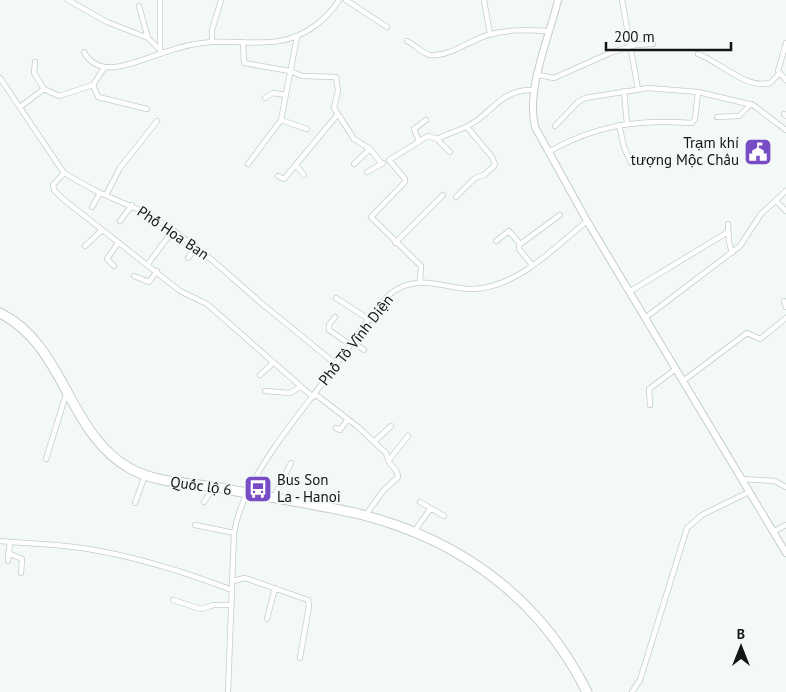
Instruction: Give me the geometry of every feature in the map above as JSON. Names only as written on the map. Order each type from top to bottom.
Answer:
[{"type":"highway","name":"Quốc lộ 6","points":[[0,313],[17,323],[38,342],[51,360],[96,440],[122,463],[145,475],[162,481],[214,486],[365,516],[414,532],[463,556],[519,598],[553,636],[586,692]]},
{"type":"street","points":[[68,0],[106,22],[148,38],[162,51]]},
{"type":"street","points":[[160,0],[162,51]]},
{"type":"street","points":[[212,42],[212,30],[222,0]]},
{"type":"street","points":[[84,52],[92,63],[104,68],[131,64],[162,51],[212,42],[270,43],[288,41],[297,37],[329,14],[339,0]]},
{"type":"street","points":[[346,0],[387,27]]},
{"type":"street","points":[[484,0],[490,34]]},
{"type":"street","points":[[558,0],[534,90],[533,119],[548,152],[587,221],[786,553]]},
{"type":"street","points":[[622,0],[638,89]]},
{"type":"street","points":[[139,6],[148,38]]},
{"type":"street","points":[[408,41],[428,55],[433,55],[463,46],[490,34],[550,31]]},
{"type":"street","points":[[248,164],[281,120],[297,37]]},
{"type":"street","points":[[288,41],[294,50]]},
{"type":"street","points":[[243,42],[244,63],[290,71],[302,76],[336,77],[338,91],[334,106],[338,114],[354,139],[370,149],[382,164]]},
{"type":"street","points":[[698,54],[752,83],[770,84],[778,74],[778,66],[786,43]]},
{"type":"street","points":[[538,75],[548,78],[559,77],[598,58],[631,46],[653,44]]},
{"type":"street","points":[[35,62],[34,73],[44,89],[59,96],[93,86],[104,68]]},
{"type":"street","points":[[778,74],[786,80]]},
{"type":"street","name":"Phố Hoa Ban","points":[[0,78],[64,173],[100,193],[132,205],[173,230],[337,365]]},
{"type":"street","points":[[93,86],[98,97],[148,110]]},
{"type":"street","points":[[555,126],[578,102],[585,98],[638,89],[671,88],[751,104],[786,130]]},
{"type":"street","points":[[20,107],[44,89]]},
{"type":"street","points":[[437,139],[467,127],[506,96],[521,90],[534,90]]},
{"type":"street","points":[[624,91],[628,124]]},
{"type":"street","points":[[548,152],[589,132],[619,125],[661,121],[692,123],[695,119],[698,92]]},
{"type":"street","points":[[265,98],[273,93],[286,95]]},
{"type":"street","points":[[717,117],[739,116],[751,104]]},
{"type":"street","points":[[278,176],[284,179],[338,114]]},
{"type":"street","points":[[281,120],[307,129]]},
{"type":"street","points":[[419,141],[414,129],[426,120]]},
{"type":"street","points":[[106,195],[120,168],[157,121]]},
{"type":"street","points":[[619,125],[624,147],[631,162]]},
{"type":"street","points":[[456,197],[475,178],[484,175],[495,165],[492,157],[467,127]]},
{"type":"street","points":[[367,172],[428,136],[437,139],[450,152]]},
{"type":"street","points":[[354,164],[370,149]]},
{"type":"street","points":[[388,160],[405,179],[371,217],[395,243],[421,266],[420,283]]},
{"type":"street","points":[[296,165],[304,175]]},
{"type":"street","points":[[64,173],[54,183],[53,188],[101,231],[148,264],[180,290],[207,304],[300,386],[348,420],[386,453],[398,477],[383,491],[365,516]]},
{"type":"street","points":[[645,318],[744,243],[761,214],[786,191]]},
{"type":"street","points":[[92,206],[100,193]]},
{"type":"street","points":[[395,243],[443,195]]},
{"type":"street","points":[[776,201],[786,211]]},
{"type":"street","points":[[120,221],[132,205]]},
{"type":"street","points":[[520,244],[560,215]]},
{"type":"street","name":"Phố Tô Vĩnh Diện","points":[[228,692],[234,533],[247,494],[278,444],[352,343],[394,291],[404,286],[420,283],[460,288],[484,288],[506,282],[532,265],[587,221]]},
{"type":"street","points":[[728,224],[732,252]]},
{"type":"street","points":[[148,264],[173,230]]},
{"type":"street","points":[[85,246],[101,231]]},
{"type":"street","points":[[496,241],[509,231],[520,244],[519,249],[532,265]]},
{"type":"street","points":[[629,292],[728,232]]},
{"type":"street","points":[[114,266],[107,259],[118,243]]},
{"type":"street","points":[[188,258],[196,247]]},
{"type":"street","points":[[134,276],[149,282],[157,272]]},
{"type":"street","points":[[336,298],[370,320]]},
{"type":"street","points":[[784,301],[786,307]]},
{"type":"street","points":[[335,317],[328,328],[364,350]]},
{"type":"street","points":[[683,381],[747,333],[760,339],[786,318]]},
{"type":"street","points":[[260,374],[273,363]]},
{"type":"street","points":[[650,405],[648,396],[650,389],[676,370]]},
{"type":"street","points":[[265,391],[290,392],[300,386]]},
{"type":"street","points":[[46,459],[67,391]]},
{"type":"street","points":[[336,428],[340,430],[348,420]]},
{"type":"street","points":[[374,442],[391,426]]},
{"type":"street","points":[[389,460],[408,436]]},
{"type":"street","points":[[273,498],[290,463]]},
{"type":"street","points":[[135,503],[145,475]]},
{"type":"street","points":[[741,479],[775,481],[786,487]]},
{"type":"street","points":[[204,502],[214,486]]},
{"type":"street","points":[[632,692],[640,680],[687,528],[702,515],[749,492]]},
{"type":"street","points":[[420,502],[444,516]]},
{"type":"street","points":[[414,532],[430,509]]},
{"type":"street","points":[[195,525],[234,533]]},
{"type":"street","points":[[773,532],[786,525]]},
{"type":"street","points":[[0,541],[61,546],[120,555],[175,569],[232,590]]},
{"type":"street","points":[[8,561],[10,542]]},
{"type":"street","points":[[8,553],[22,559],[21,573]]},
{"type":"street","points":[[232,581],[243,577],[305,597],[309,602],[300,658]]},
{"type":"street","points":[[267,619],[276,588]]},
{"type":"street","points":[[173,600],[201,609],[212,606],[232,605]]},
{"type":"place","name":"Trạm khí tượng Mộc Châu","points":[[758,152]]},
{"type":"place","name":"Bus Son La - Hanoi","points":[[258,489]]}]
